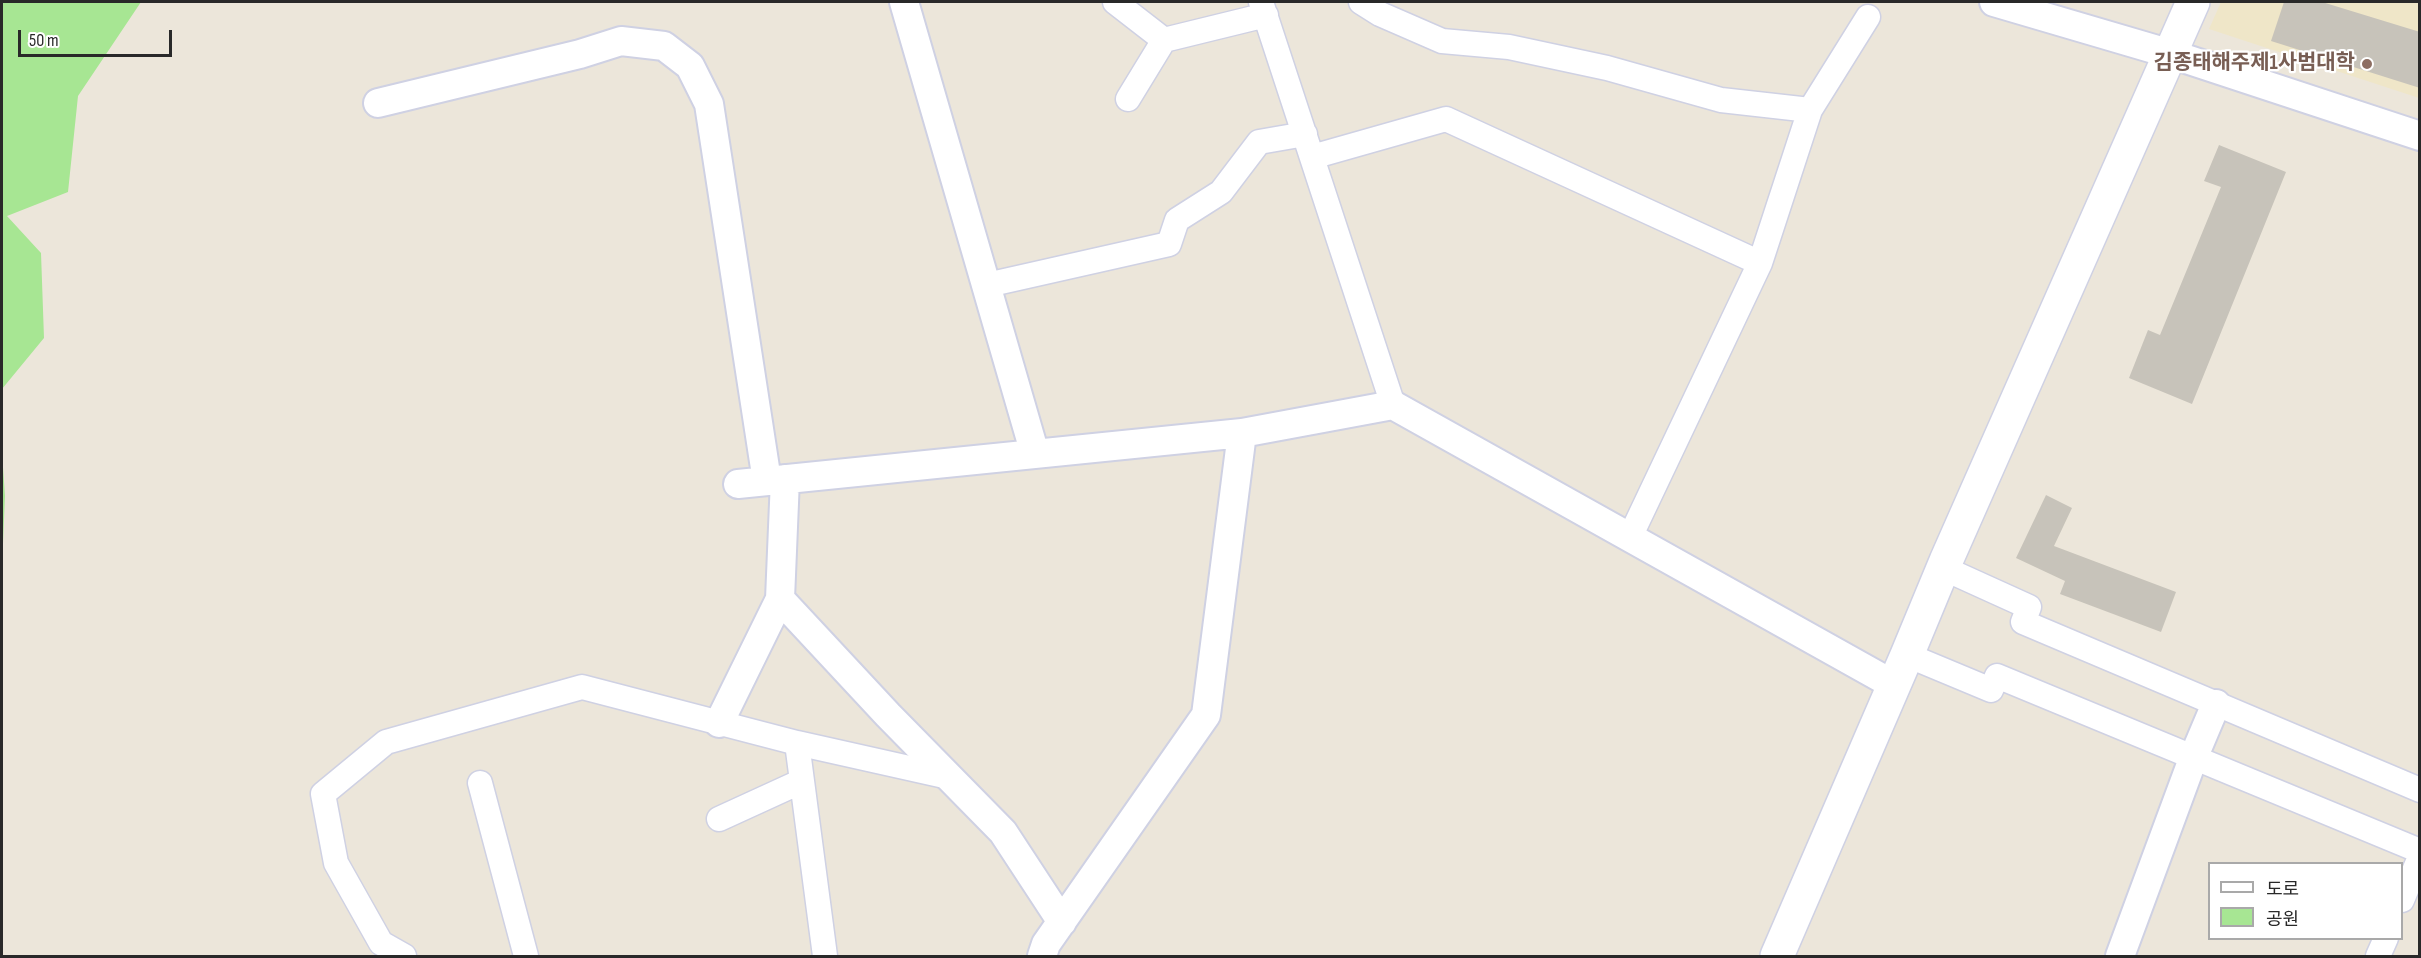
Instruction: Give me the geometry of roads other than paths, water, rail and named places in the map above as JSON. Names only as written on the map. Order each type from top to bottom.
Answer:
[{"type":"main road","points":[[1777,957],[1943,568],[2193,2]]},
{"type":"street","points":[[904,2],[1035,454]]},
{"type":"street","points":[[1115,2],[1164,40]]},
{"type":"street","points":[[1361,2],[1380,14],[1442,41],[1509,47],[1607,68],[1721,100],[1810,110]]},
{"type":"street","points":[[1994,2],[2171,54],[2420,136]]},
{"type":"street","points":[[1128,99],[1164,40],[1263,8],[1393,405]]},
{"type":"street","points":[[1630,537],[1760,263],[1810,110],[1868,17]]},
{"type":"street","points":[[378,103],[580,54],[621,41],[664,46],[690,66],[709,104],[776,480],[780,599],[719,723]]},
{"type":"street","points":[[1312,157],[1446,119],[1760,263]]},
{"type":"street","points":[[987,285],[1169,244],[1177,220],[1221,192],[1259,142],[1305,134]]},
{"type":"street","points":[[738,484],[1242,433],[1393,405],[1894,685]]},
{"type":"street","points":[[1053,945],[1206,715],[1242,433]]},
{"type":"street","points":[[1943,568],[2029,607],[2023,622],[2420,790]]},
{"type":"street","points":[[780,599],[1003,832],[1053,945]]},
{"type":"street","points":[[1907,655],[1991,690],[1997,676],[2420,851]]},
{"type":"street","points":[[404,957],[381,943],[336,863],[323,794],[386,742],[582,687],[797,743],[949,777]]},
{"type":"street","points":[[2120,957],[2194,756],[2216,704]]},
{"type":"street","points":[[797,743],[825,957]]},
{"type":"street","points":[[719,819],[802,781]]},
{"type":"street","points":[[480,783],[526,957]]},
{"type":"street","points":[[2403,898],[2420,857]]},
{"type":"street","points":[[2378,957],[2386,940]]},
{"type":"place","name":"김종태해주제1사범대학","points":[[2367,64]]}]
